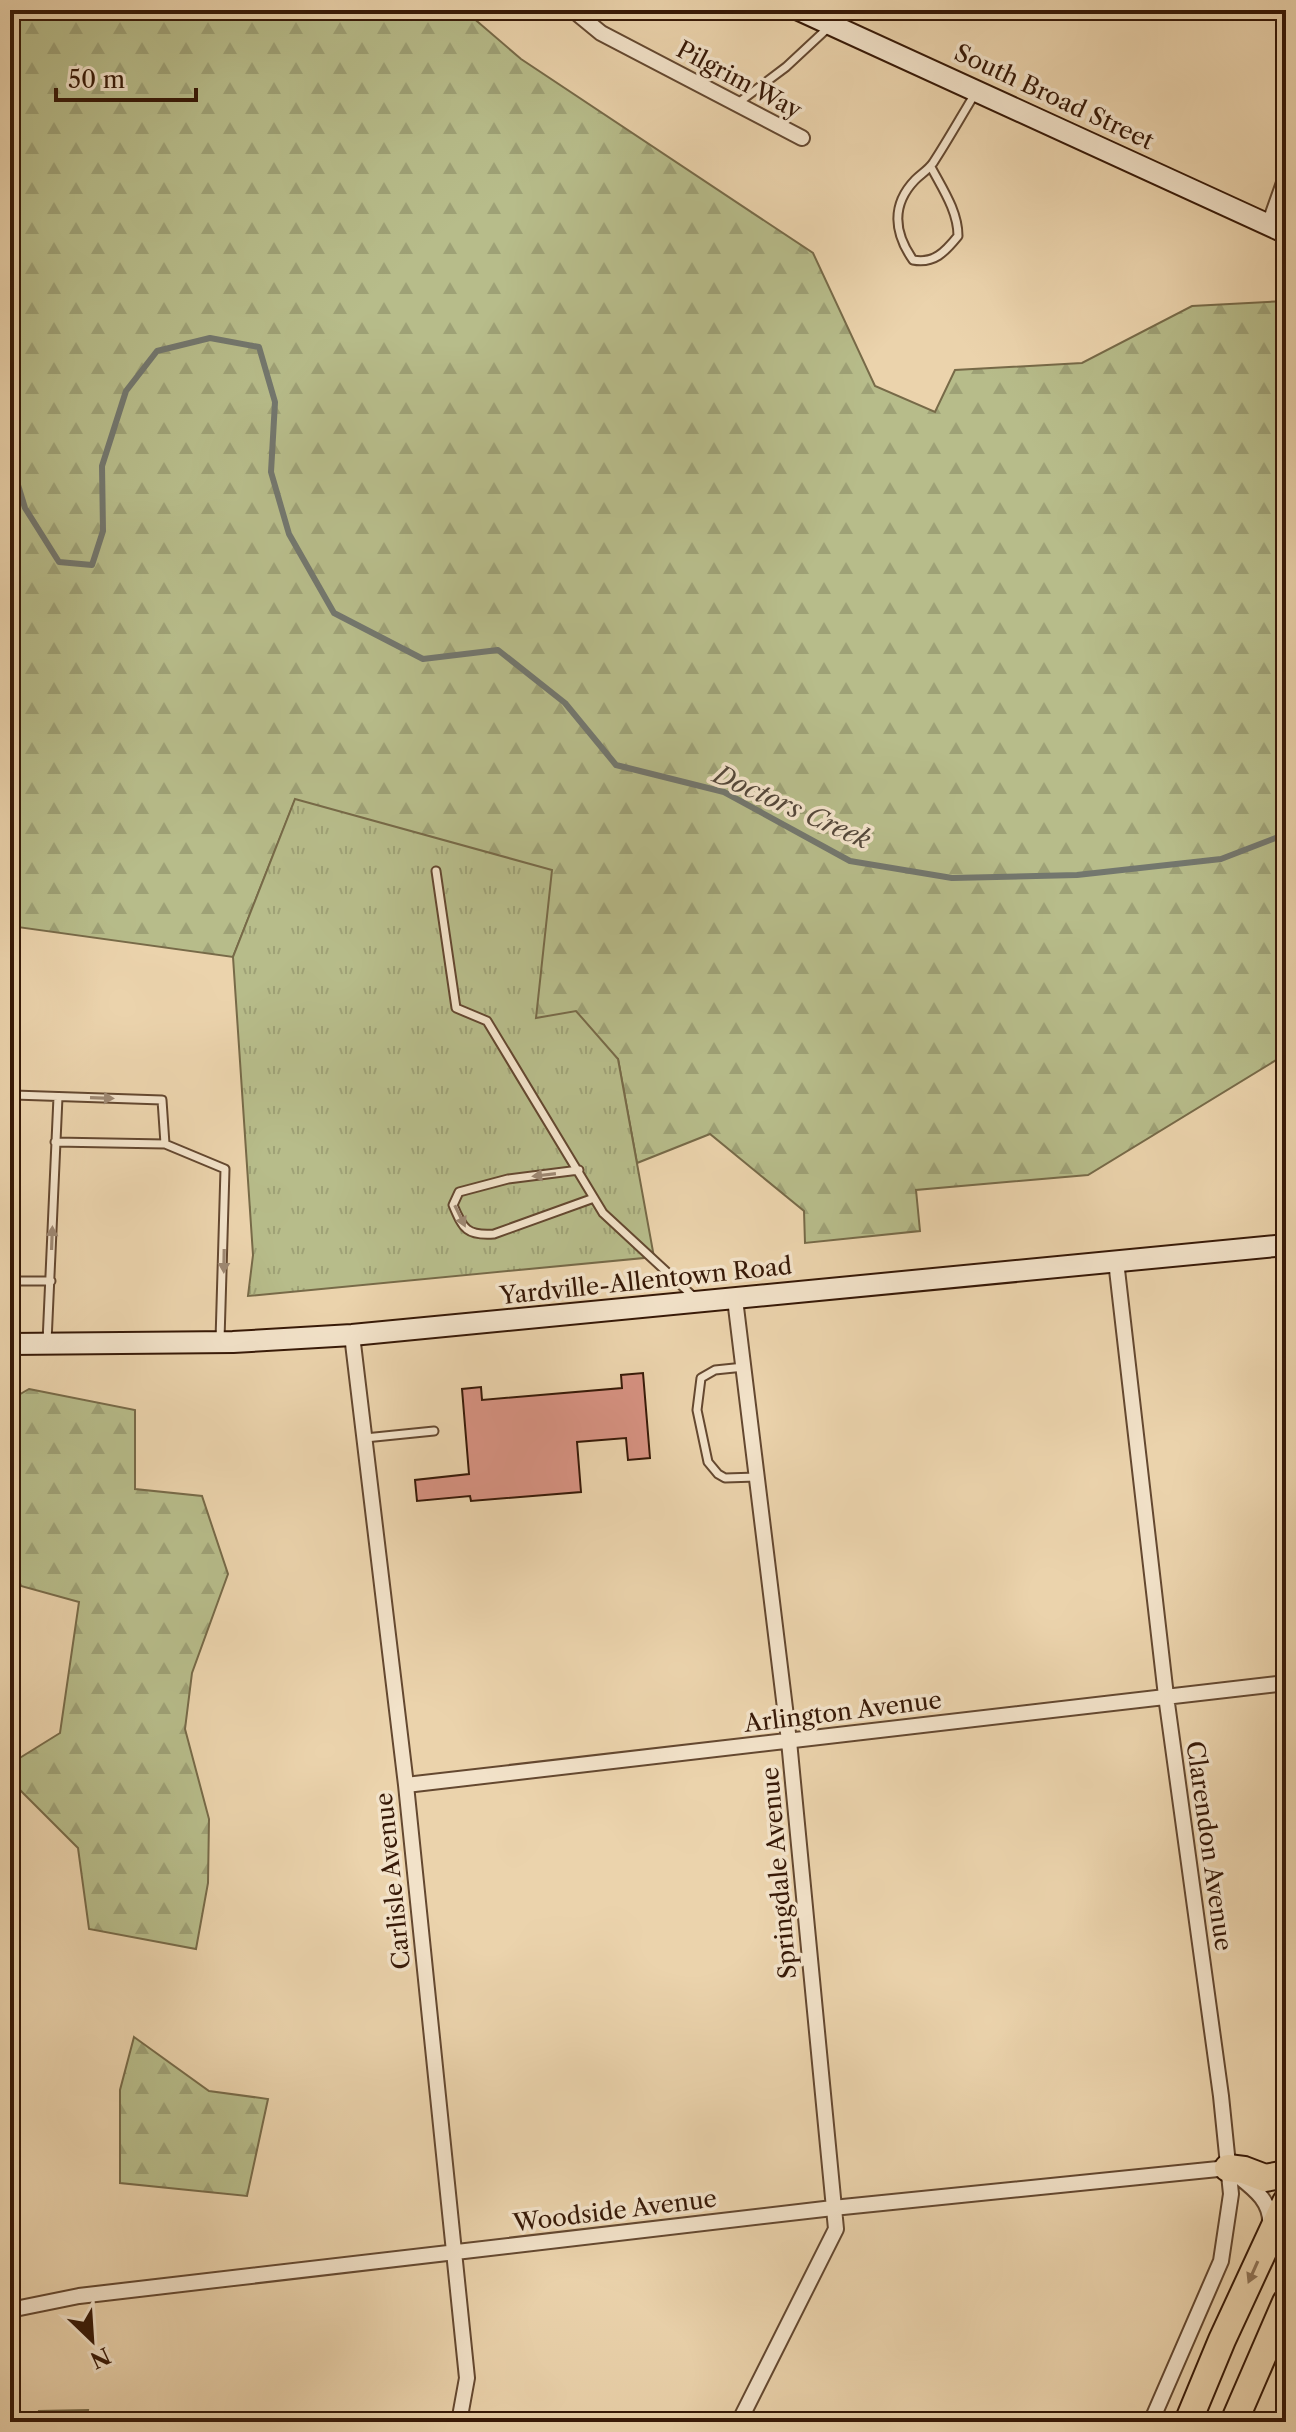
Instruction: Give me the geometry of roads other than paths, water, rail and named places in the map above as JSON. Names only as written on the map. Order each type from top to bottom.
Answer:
[{"type":"highway","points":[[1228,2168],[1265,2178],[1286,2174]]},
{"type":"highway","points":[[1188,2422],[1286,2202]]},
{"type":"highway","points":[[1234,2422],[1286,2302]]},
{"type":"main road","name":"South Broad Street","points":[[799,10],[1278,229]]},
{"type":"main road","name":"Yardville-Allentown Road","points":[[10,1344],[220,1342],[352,1335],[1286,1245]]},
{"type":"street","name":"Pilgrim Way","points":[[573,10],[601,33],[802,138]]},
{"type":"street","points":[[1278,229],[1286,177]]},
{"type":"street","name":"Clarendon Avenue","points":[[1116,1261],[1166,1696],[1221,2096],[1231,2194],[1221,2261],[1151,2422]]},
{"type":"street","name":"Springdale Avenue","points":[[735,1299],[789,1741],[836,2229],[739,2422]]},
{"type":"street","name":"Carlisle Avenue","points":[[352,1335],[406,1785],[467,2378],[459,2422]]},
{"type":"street","name":"Arlington Avenue","points":[[406,1785],[1286,1683]]},
{"type":"street","points":[[1228,2168],[1266,2200],[1272,2214],[1270,2236]]},
{"type":"street","name":"Woodside Avenue","points":[[10,2310],[79,2296],[454,2252],[833,2208],[1228,2168]]},
{"type":"lane","points":[[736,104],[786,67],[831,25]]},
{"type":"lane","points":[[931,167],[955,216],[958,236],[938,257],[925,262],[913,260],[904,247],[897,228],[897,210],[904,193],[931,167],[977,90]]},
{"type":"lane","points":[[436,871],[456,1008],[487,1021],[603,1213],[700,1303]]},
{"type":"lane","points":[[10,1225],[14,1095],[162,1100],[165,1144]]},
{"type":"lane","points":[[47,1344],[58,1097]]},
{"type":"lane","points":[[55,1142],[165,1144],[225,1169],[220,1342]]},
{"type":"lane","points":[[579,1170],[508,1179],[459,1192],[453,1205],[461,1223],[471,1234],[478,1235],[494,1234],[594,1198]]},
{"type":"lane","points":[[10,1281],[51,1281]]},
{"type":"lane","points":[[744,1367],[715,1370],[701,1378],[697,1410],[708,1462],[718,1474],[725,1478],[757,1477]]},
{"type":"lane","points":[[364,1438],[434,1431]]},
{"type":"waterway","name":"Doctors Creek","points":[[10,459],[25,508],[59,562],[92,565],[103,531],[102,466],[126,391],[157,351],[210,338],[259,347],[275,402],[271,472],[289,534],[334,613],[423,659],[498,650],[565,703],[616,765],[724,792],[850,861],[952,878],[1077,875],[1221,859],[1286,834]]}]
